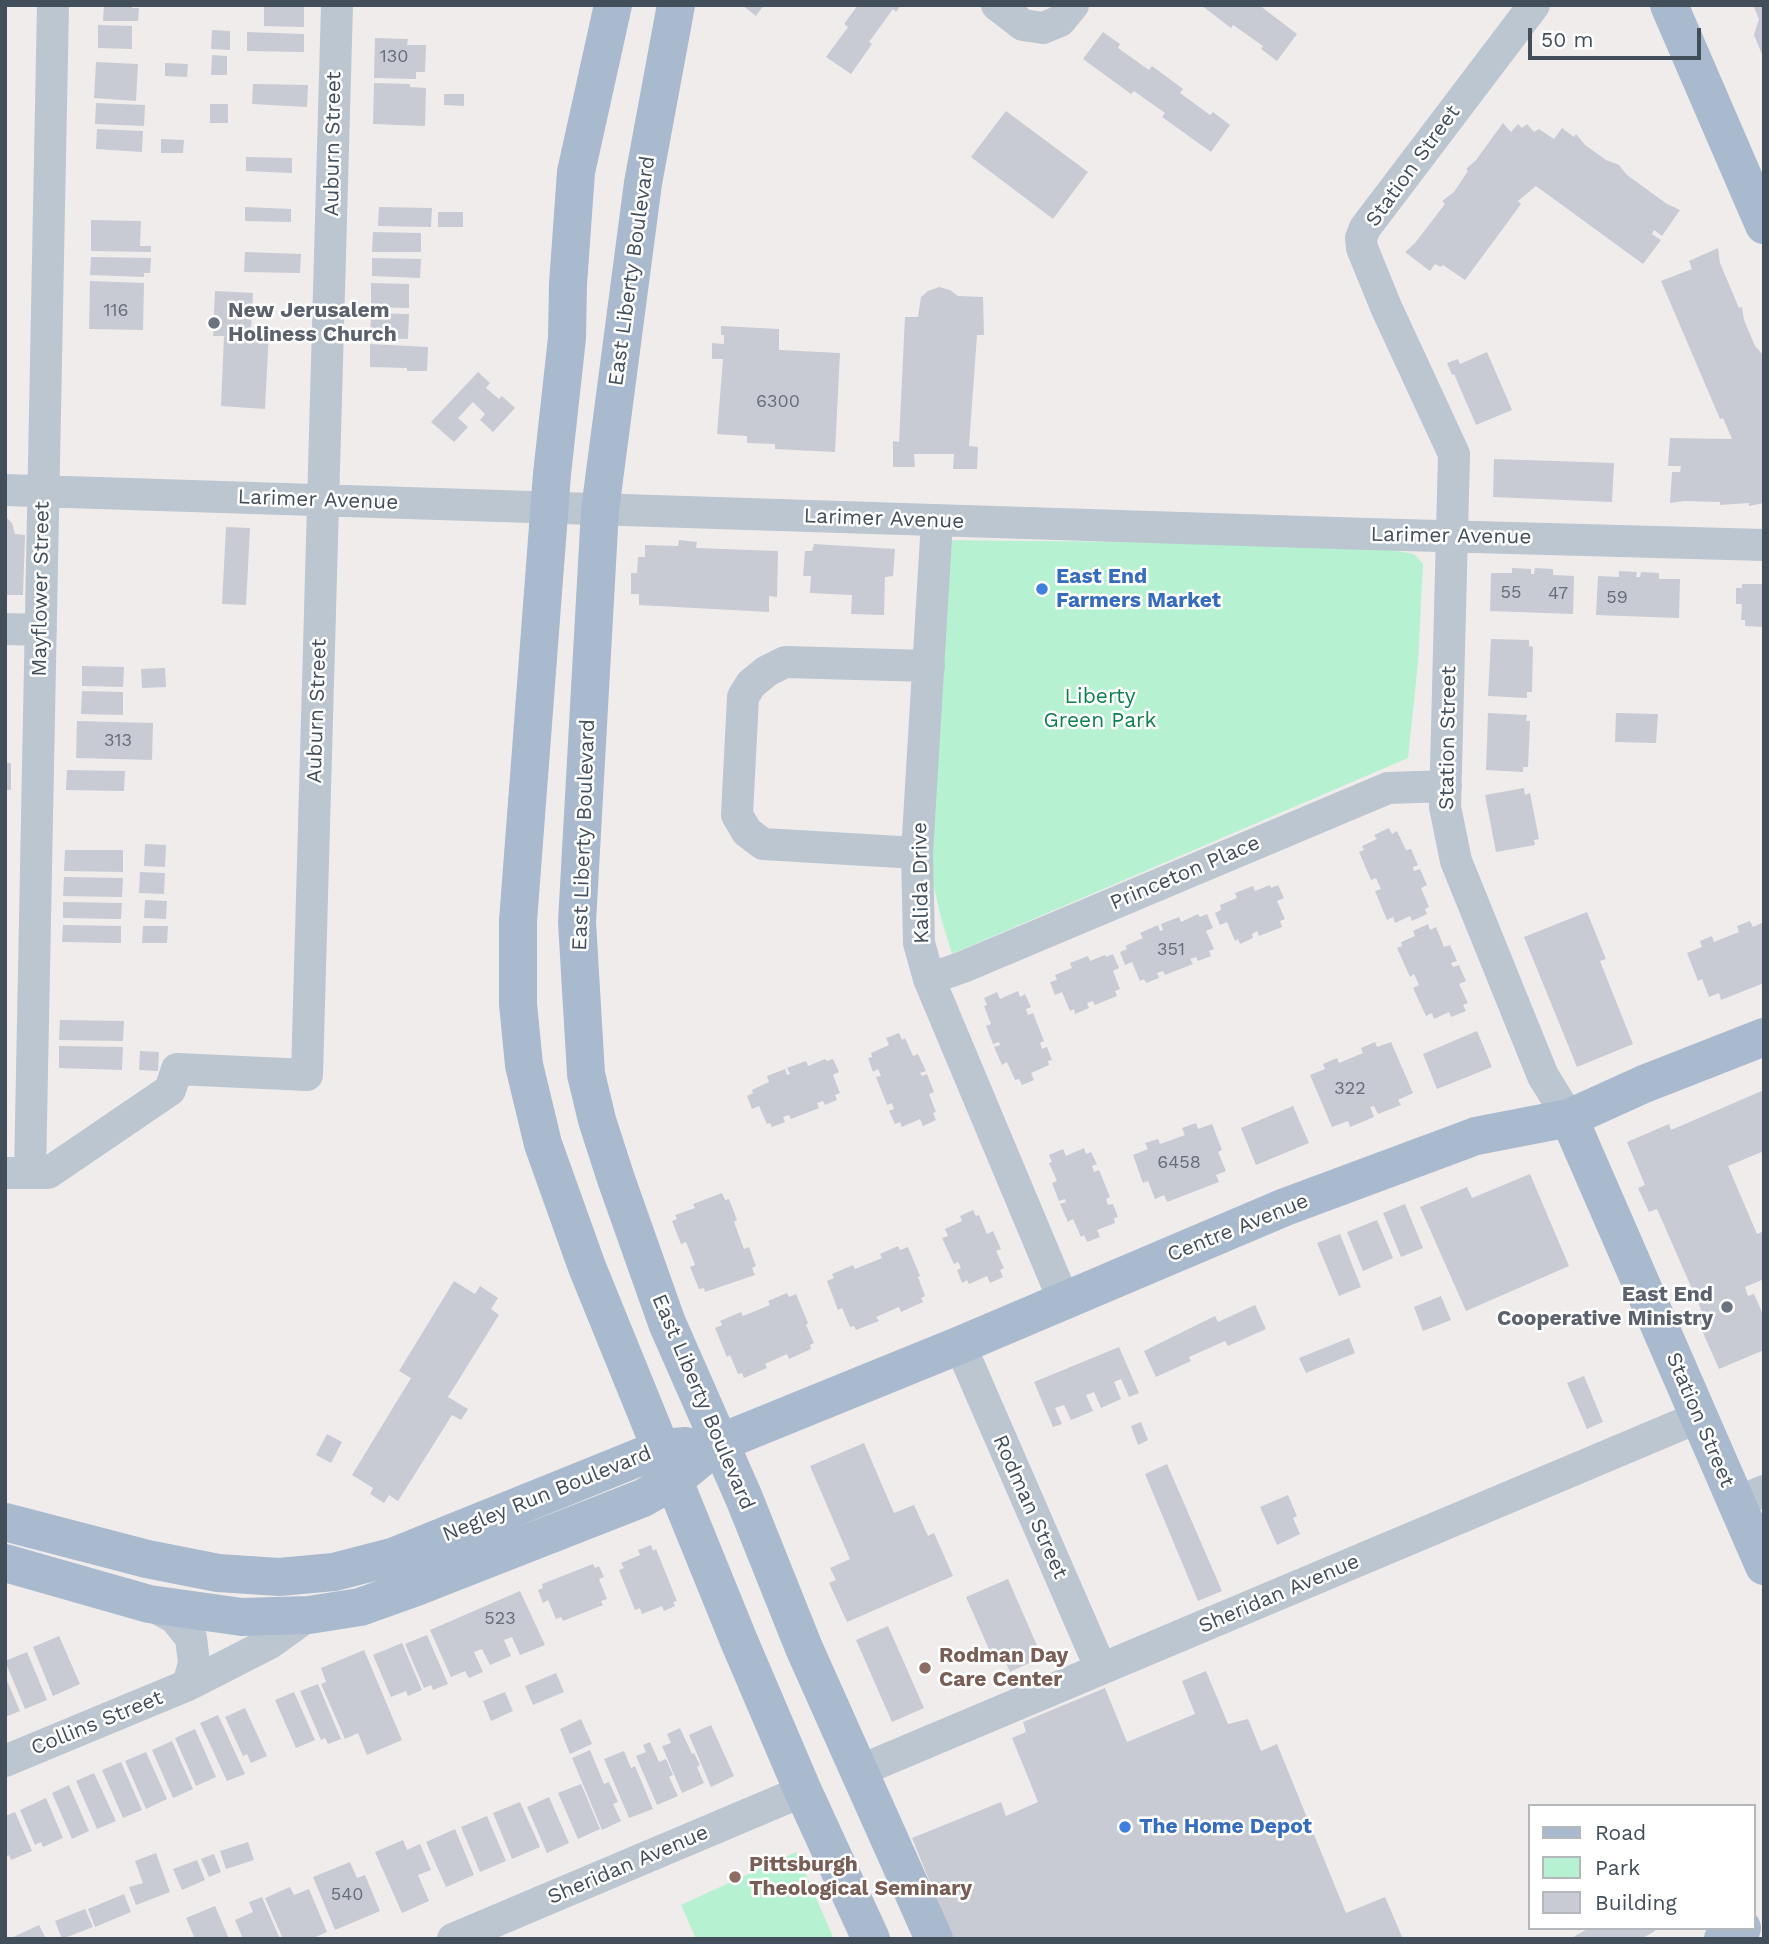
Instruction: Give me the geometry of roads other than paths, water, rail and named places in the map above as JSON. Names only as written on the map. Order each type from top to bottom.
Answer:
[{"type":"main road","points":[[613,5],[576,172],[567,338],[552,474],[518,921],[518,1004],[524,1065],[543,1144],[587,1267],[803,1791],[871,1939]]},
{"type":"main road","name":"East Liberty Boulevard","points":[[676,5],[643,183],[600,510],[577,922],[586,1074],[616,1179],[667,1323],[804,1648],[934,1939]]},
{"type":"main road","points":[[1670,5],[1764,225]]},
{"type":"main road","name":"Centre Avenue","points":[[719,1443],[960,1345],[1285,1207],[1476,1136],[1569,1118],[1644,1084],[1764,1037]]},
{"type":"main road","name":"Station Street","points":[[1569,1118],[1699,1417],[1750,1497],[1764,1566]]},
{"type":"main road","name":"Negley Run Boulevard","points":[[5,1522],[147,1559],[218,1573],[279,1577],[334,1572],[392,1558],[667,1464],[719,1443]]},
{"type":"main road","name":"Negley Run Boulevard","points":[[5,1563],[149,1604],[242,1617],[309,1615],[360,1607],[643,1498],[667,1464]]},
{"type":"main road","points":[[1723,1939],[1739,1930]]},
{"type":"street","name":"Mayflower Street","points":[[18,1173],[41,630],[53,5]]},
{"type":"street","name":"Auburn Street","points":[[18,1173],[48,1172],[170,1090],[177,1069],[307,1075],[337,5]]},
{"type":"street","points":[[997,5],[1023,25],[1043,28],[1060,21],[1073,5]]},
{"type":"street","name":"Station Street","points":[[1534,5],[1361,238],[1362,248],[1386,306],[1454,454],[1445,807],[1456,861],[1543,1076],[1569,1118]]},
{"type":"street","name":"Larimer Avenue","points":[[5,490],[1764,545]]},
{"type":"street","name":"Kalida Drive","points":[[937,521],[917,853],[919,943],[929,979],[1064,1301]]},
{"type":"street","points":[[5,629],[41,630]]},
{"type":"street","points":[[917,853],[763,844],[747,832],[737,816],[743,697],[751,684],[767,671],[785,662],[929,666]]},
{"type":"street","name":"Princeton Place","points":[[929,979],[1388,788],[1446,786]]},
{"type":"street","name":"Rodman Street","points":[[960,1345],[1101,1669]]},
{"type":"street","name":"Sheridan Avenue","points":[[859,1771],[1699,1417]]},
{"type":"street","name":"Collins Street","points":[[149,1604],[175,1618],[191,1638],[194,1663],[188,1685]]},
{"type":"street","name":"Collins Street","points":[[5,1761],[188,1685],[270,1643],[309,1615]]},
{"type":"street","name":"Sheridan Avenue","points":[[453,1939],[803,1791]]},
{"type":"place","name":"New Jerusalem Holiness Church","points":[[214,323]]},
{"type":"place","name":"East End Farmers Market","points":[[1042,589]]},
{"type":"place","name":"East End Cooperative Ministry","points":[[1727,1307]]},
{"type":"place","name":"Rodman Day Care Center","points":[[925,1668]]},
{"type":"place","name":"The Home Depot","points":[[1125,1827]]},
{"type":"place","name":"Pittsburgh Theological Seminary","points":[[735,1877]]},
{"type":"park label","name":"Liberty Green Park","points":[[1100,709]]}]
